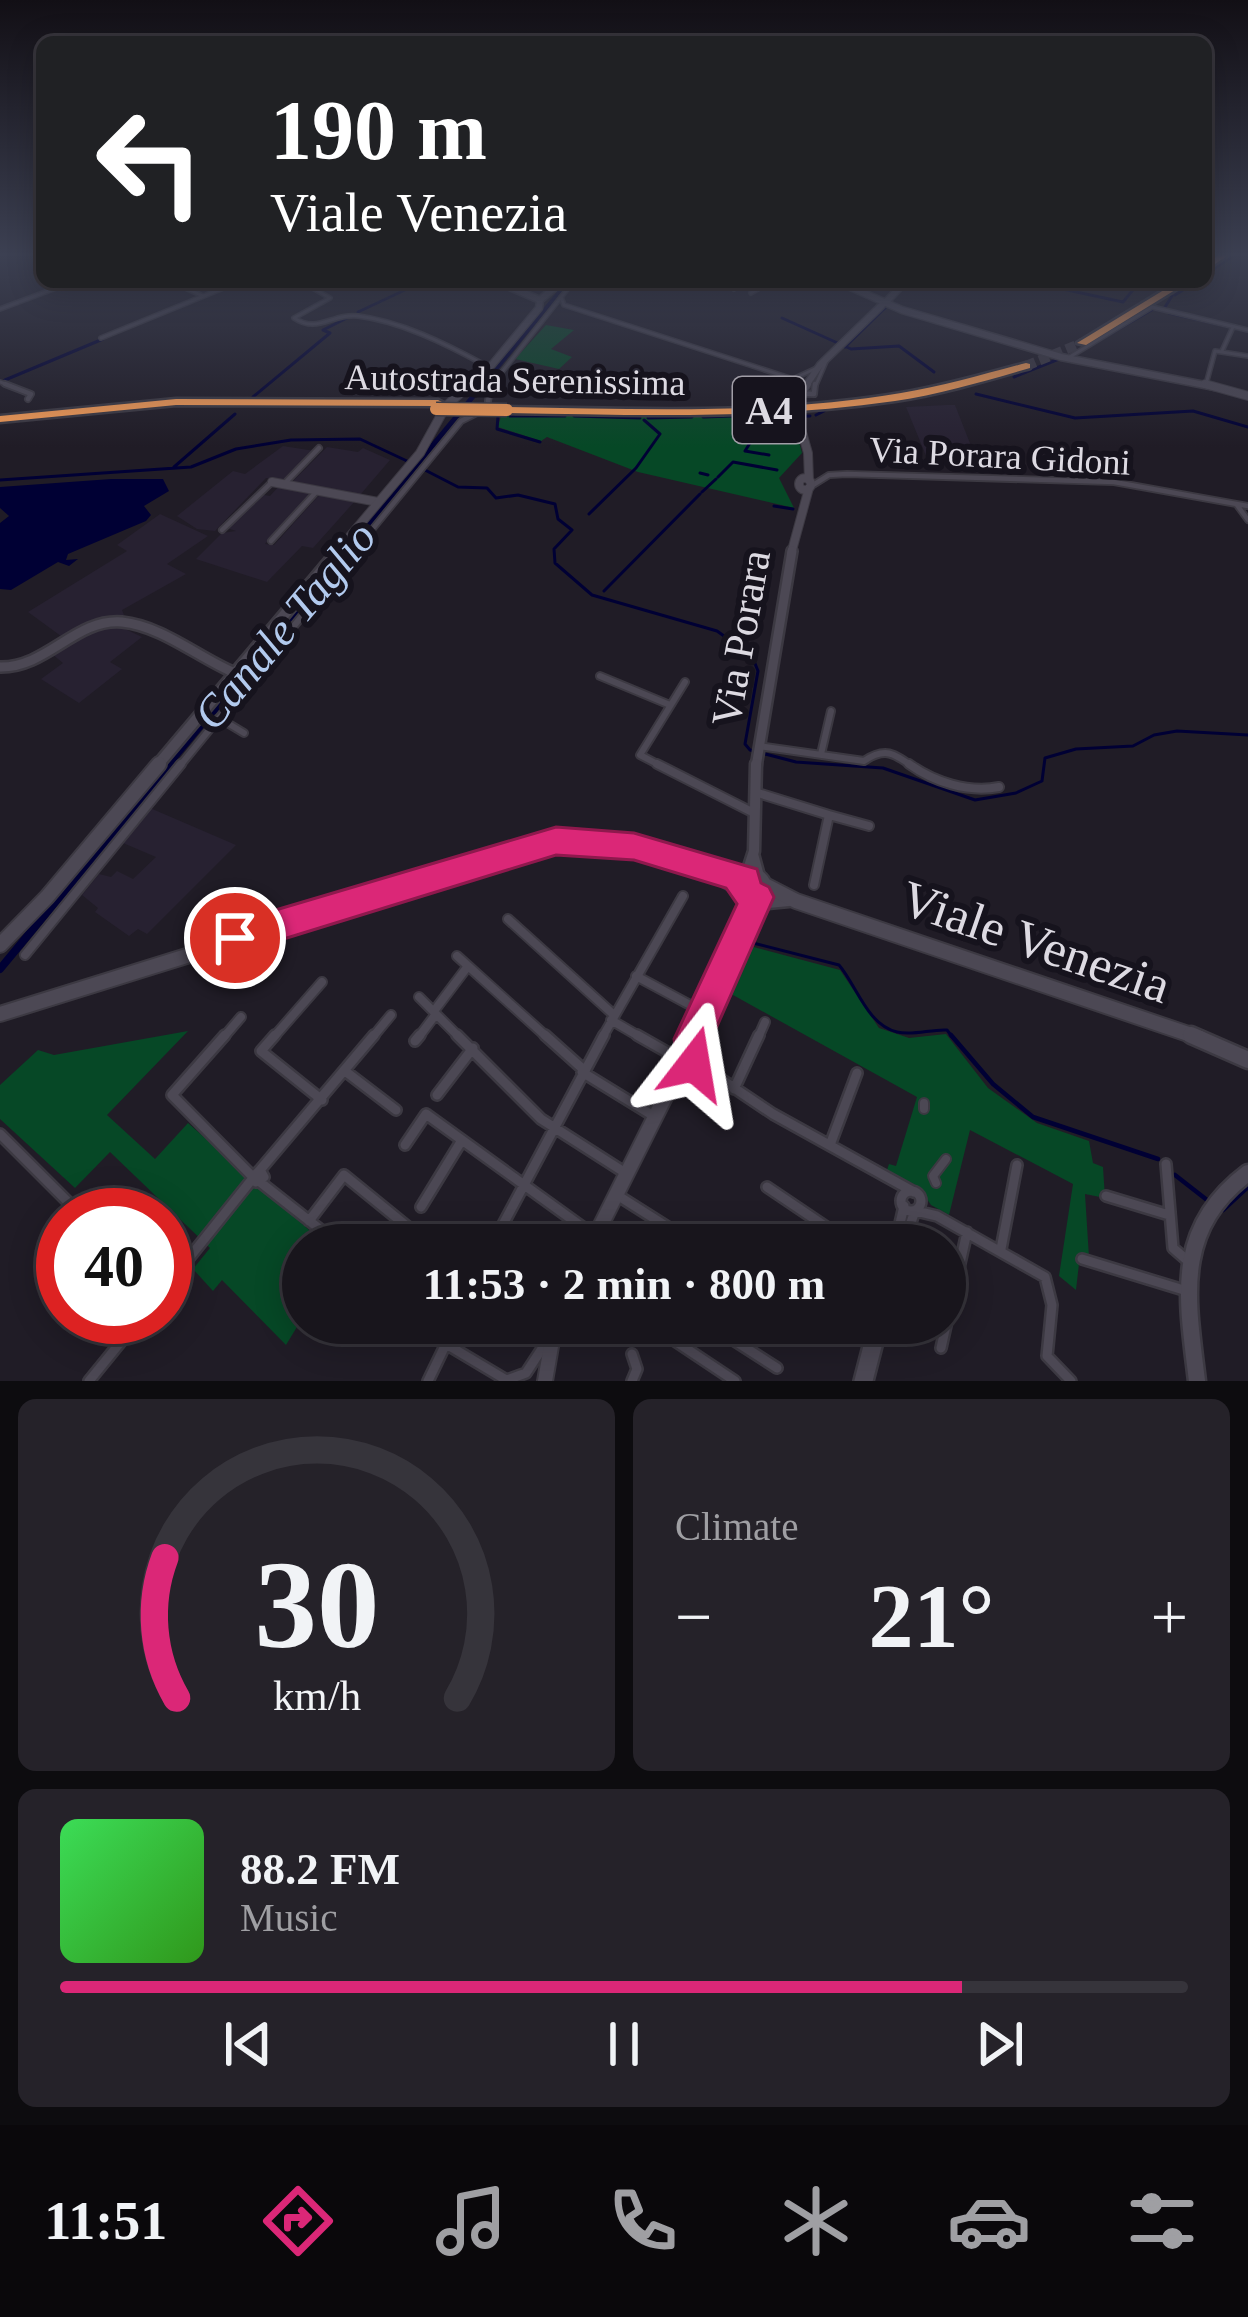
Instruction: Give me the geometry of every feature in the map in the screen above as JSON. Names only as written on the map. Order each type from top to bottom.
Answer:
[{"type":"highway","points":[[1113,318],[1078,341],[1118,318]]},
{"type":"highway","name":"Autostrada Serenissima","points":[[0,422],[212,406],[714,412],[830,406],[934,390],[1022,364]]},
{"type":"highway","name":"Autostrada Serenissima","points":[[0,422],[149,404],[272,401],[437,406]]},
{"type":"main road","points":[[0,945],[426,445],[446,406],[471,385],[529,318]]},
{"type":"main road","points":[[936,318],[1068,358],[1206,383],[1248,396]]},
{"type":"main road","name":"Viale Venezia","points":[[0,1014],[556,841],[623,844],[1216,1043],[1248,1060]]},
{"type":"main road","points":[[1197,1381],[1188,1261],[1202,1218],[1223,1192],[1248,1173]]},
{"type":"street","points":[[101,338],[148,318]]},
{"type":"street","points":[[294,318],[320,328],[347,318]]},
{"type":"street","points":[[362,318],[463,351],[485,365]]},
{"type":"street","points":[[488,401],[489,386],[543,318]]},
{"type":"street","points":[[606,318],[794,379]]},
{"type":"street","name":"Via Porara","points":[[752,887],[756,751],[808,483],[798,418],[802,392],[819,367],[869,318]]},
{"type":"street","points":[[1068,358],[1133,318]]},
{"type":"street","points":[[1195,318],[1248,331]]},
{"type":"street","points":[[1222,351],[1232,328]]},
{"type":"street","points":[[1206,383],[1215,351],[1248,356]]},
{"type":"street","points":[[819,367],[794,379],[787,393],[814,394],[828,358]]},
{"type":"street","points":[[0,382],[32,394],[28,399]]},
{"type":"street","points":[[26,955],[461,421],[479,412]]},
{"type":"street","points":[[284,484],[319,448]]},
{"type":"street","name":"Via Porara Gidoni","points":[[808,483],[847,474],[1107,481],[1248,506]]},
{"type":"street","points":[[222,530],[272,482],[378,502]]},
{"type":"street","points":[[272,542],[317,490]]},
{"type":"street","points":[[1237,506],[1248,520]]},
{"type":"street","points":[[0,668],[28,664],[95,627],[121,622],[235,673]]},
{"type":"street","points":[[600,676],[670,705]]},
{"type":"street","points":[[685,682],[640,756],[756,813]]},
{"type":"street","points":[[820,755],[831,711]]},
{"type":"street","points":[[219,718],[244,733]]},
{"type":"street","points":[[756,751],[864,761],[878,752],[892,752],[926,776],[979,791],[999,787]]},
{"type":"street","name":"Via Porara","points":[[756,792],[868,826]]},
{"type":"street","points":[[814,885],[829,815]]},
{"type":"street","points":[[602,1224],[687,1063],[747,920],[752,887]]},
{"type":"street","points":[[502,1224],[551,1127],[683,896]]},
{"type":"street","points":[[747,920],[764,904],[796,901]]},
{"type":"street","points":[[508,919],[613,1017],[882,1176],[912,1204],[1040,1272],[1051,1286],[1044,1353],[1050,1367],[1071,1381]]},
{"type":"street","points":[[457,956],[583,1071],[655,1117]]},
{"type":"street","points":[[415,1041],[468,966]]},
{"type":"street","points":[[636,976],[705,1013]]},
{"type":"street","points":[[322,982],[261,1051],[322,1100]]},
{"type":"street","points":[[419,997],[551,1127],[627,1174]]},
{"type":"street","points":[[192,1256],[391,1015]]},
{"type":"street","points":[[241,1017],[172,1095],[312,1224]]},
{"type":"street","points":[[734,1089],[765,1022]]},
{"type":"street","points":[[437,1095],[472,1048]]},
{"type":"street","points":[[345,1071],[396,1110]]},
{"type":"street","points":[[830,1145],[857,1073]]},
{"type":"street","points":[[405,1145],[426,1114],[572,1224]]},
{"type":"street","points":[[2,1136],[54,1188]]},
{"type":"street","points":[[421,1207],[462,1140]]},
{"type":"street","points":[[936,1183],[933,1176],[946,1159]]},
{"type":"street","points":[[1166,1164],[1175,1252],[1188,1261]]},
{"type":"street","points":[[1001,1251],[1017,1165]]},
{"type":"street","points":[[308,1221],[344,1175],[404,1224]]},
{"type":"street","points":[[766,1187],[822,1224]]},
{"type":"street","points":[[617,1195],[663,1224]]},
{"type":"street","points":[[1106,1196],[1168,1215]]},
{"type":"street","points":[[906,1224],[912,1204]]},
{"type":"street","points":[[941,1348],[967,1232]]},
{"type":"street","points":[[1082,1259],[1187,1291]]},
{"type":"street","points":[[89,1381],[119,1344]]},
{"type":"street","points":[[428,1381],[446,1345],[508,1381],[530,1369],[544,1344]]},
{"type":"street","points":[[545,1381],[551,1344]]},
{"type":"street","points":[[680,1344],[735,1381]]},
{"type":"street","points":[[740,1344],[777,1368]]},
{"type":"street","points":[[859,1381],[871,1344]]},
{"type":"street","points":[[868,1381],[874,1344]]},
{"type":"street","points":[[632,1354],[637,1369],[632,1381]]},
{"type":"shaded area","points":[[955,405],[973,451],[942,448],[945,463],[929,463],[906,407]]},
{"type":"shaded area","points":[[283,446],[315,451],[285,481],[266,478],[215,531],[197,529],[177,516],[233,471],[245,474]]},
{"type":"shaded area","points":[[327,447],[358,452],[363,448],[390,460],[360,495],[292,482]]},
{"type":"shaded area","points":[[279,486],[312,492],[265,544],[274,545],[320,494],[355,501],[313,548],[302,546],[267,582],[196,559],[222,533],[236,531],[227,528],[259,494],[270,496]]},
{"type":"shaded area","points":[[160,514],[208,536],[167,564],[186,574],[122,610],[124,615],[65,639],[28,612],[127,551],[117,545]]},
{"type":"shaded area","points":[[119,626],[142,637],[110,662],[122,669],[79,703],[41,679],[63,663],[52,654],[97,631]]},
{"type":"shaded area","points":[[150,808],[236,845],[147,934],[138,929],[129,936],[95,912],[98,908],[82,895],[99,874],[111,877],[117,871],[133,879],[156,857],[123,843]]},
{"type":"green space","points":[[546,325],[574,330],[551,349],[572,357],[559,369],[515,359]]},
{"type":"green space","points":[[792,415],[802,453],[779,478],[794,508],[638,472],[547,437],[541,441],[498,427],[501,416]]},
{"type":"green space","points":[[746,945],[840,970],[879,1028],[909,1038],[946,1034],[988,1088],[1037,1123],[1089,1141],[1093,1163],[1103,1167],[1105,1198],[1085,1194],[1089,1257],[1080,1255],[1076,1290],[1059,1276],[1073,1184],[970,1130],[949,1215],[931,1205],[919,1187],[887,1170],[889,1164],[896,1166],[917,1097],[724,990]]},
{"type":"green space","points":[[188,1031],[107,1115],[155,1159],[188,1123],[302,1224],[282,1224],[282,1341],[222,1280],[213,1291],[193,1269],[210,1248],[192,1231],[192,1188],[148,1188],[110,1152],[75,1188],[0,1119],[0,1085],[38,1050],[54,1055]]},
{"type":"water","points":[[535,318],[540,318],[216,714],[208,712]]},
{"type":"water","points":[[163,479],[169,491],[144,506],[151,515],[146,521],[68,554],[66,560],[78,559],[69,566],[58,562],[11,590],[0,589],[0,523],[9,516],[0,508],[0,487]]},
{"type":"waterway","points":[[253,397],[330,333],[323,330],[346,318]]},
{"type":"waterway","points":[[783,318],[851,349],[899,346],[934,372]]},
{"type":"waterway","points":[[845,347],[874,318]]},
{"type":"waterway","points":[[1091,345],[1137,318]]},
{"type":"waterway","points":[[1193,318],[1248,331]]},
{"type":"waterway","points":[[5,380],[103,339]]},
{"type":"waterway","points":[[1014,377],[1059,359]]},
{"type":"waterway","points":[[976,394],[1075,418],[1193,411],[1248,427]]},
{"type":"waterway","points":[[816,415],[824,411]]},
{"type":"waterway","points":[[174,467],[235,414]]},
{"type":"waterway","points":[[703,417],[760,415]]},
{"type":"waterway","points":[[498,416],[497,429],[540,442]]},
{"type":"waterway","points":[[510,416],[565,416]]},
{"type":"waterway","points":[[574,416],[640,418]]},
{"type":"waterway","points":[[752,441],[767,417],[810,416]]},
{"type":"waterway","points":[[648,418],[692,417]]},
{"type":"waterway","points":[[589,514],[636,468],[660,434],[644,420]]},
{"type":"waterway","points":[[0,480],[191,467],[236,449],[291,440],[360,439],[407,461]]},
{"type":"waterway","points":[[750,443],[745,451],[769,455]]},
{"type":"waterway","points":[[718,477],[733,462],[777,470]]},
{"type":"waterway","points":[[423,469],[458,487],[487,488],[496,498],[518,495],[555,504],[558,519],[572,530],[554,549],[555,563],[592,595],[717,631],[752,656],[758,671],[745,744],[750,750],[796,762],[883,768],[975,800],[1016,793],[1042,781],[1045,758],[1076,749],[1133,746],[1154,735],[1177,731],[1248,735]]},
{"type":"waterway","points":[[700,473],[708,475]]},
{"type":"waterway","points":[[702,492],[716,479]]},
{"type":"waterway","points":[[604,591],[700,494]]},
{"type":"waterway","points":[[774,506],[793,509]]},
{"type":"waterway","name":"Canale Taglio","points":[[167,767],[216,708]]},
{"type":"waterway","name":"Canale Taglio","points":[[0,969],[170,764]]},
{"type":"waterway","points":[[751,925],[748,938],[753,943],[839,965],[870,1013],[887,1028],[909,1033],[947,1030],[953,1038]]},
{"type":"waterway","points":[[951,1035],[993,1084],[1033,1117],[1158,1159]]},
{"type":"waterway","points":[[1175,1175],[1207,1200]]},
{"type":"waterway","points":[[1223,1210],[1248,1187]]},
{"type":"tunnel","points":[[1026,366],[1082,343]]},
{"type":"route","points":[[235,938],[556,841],[590,840],[634,847],[745,879],[742,890],[757,897],[692,1039],[694,1064]]}]
